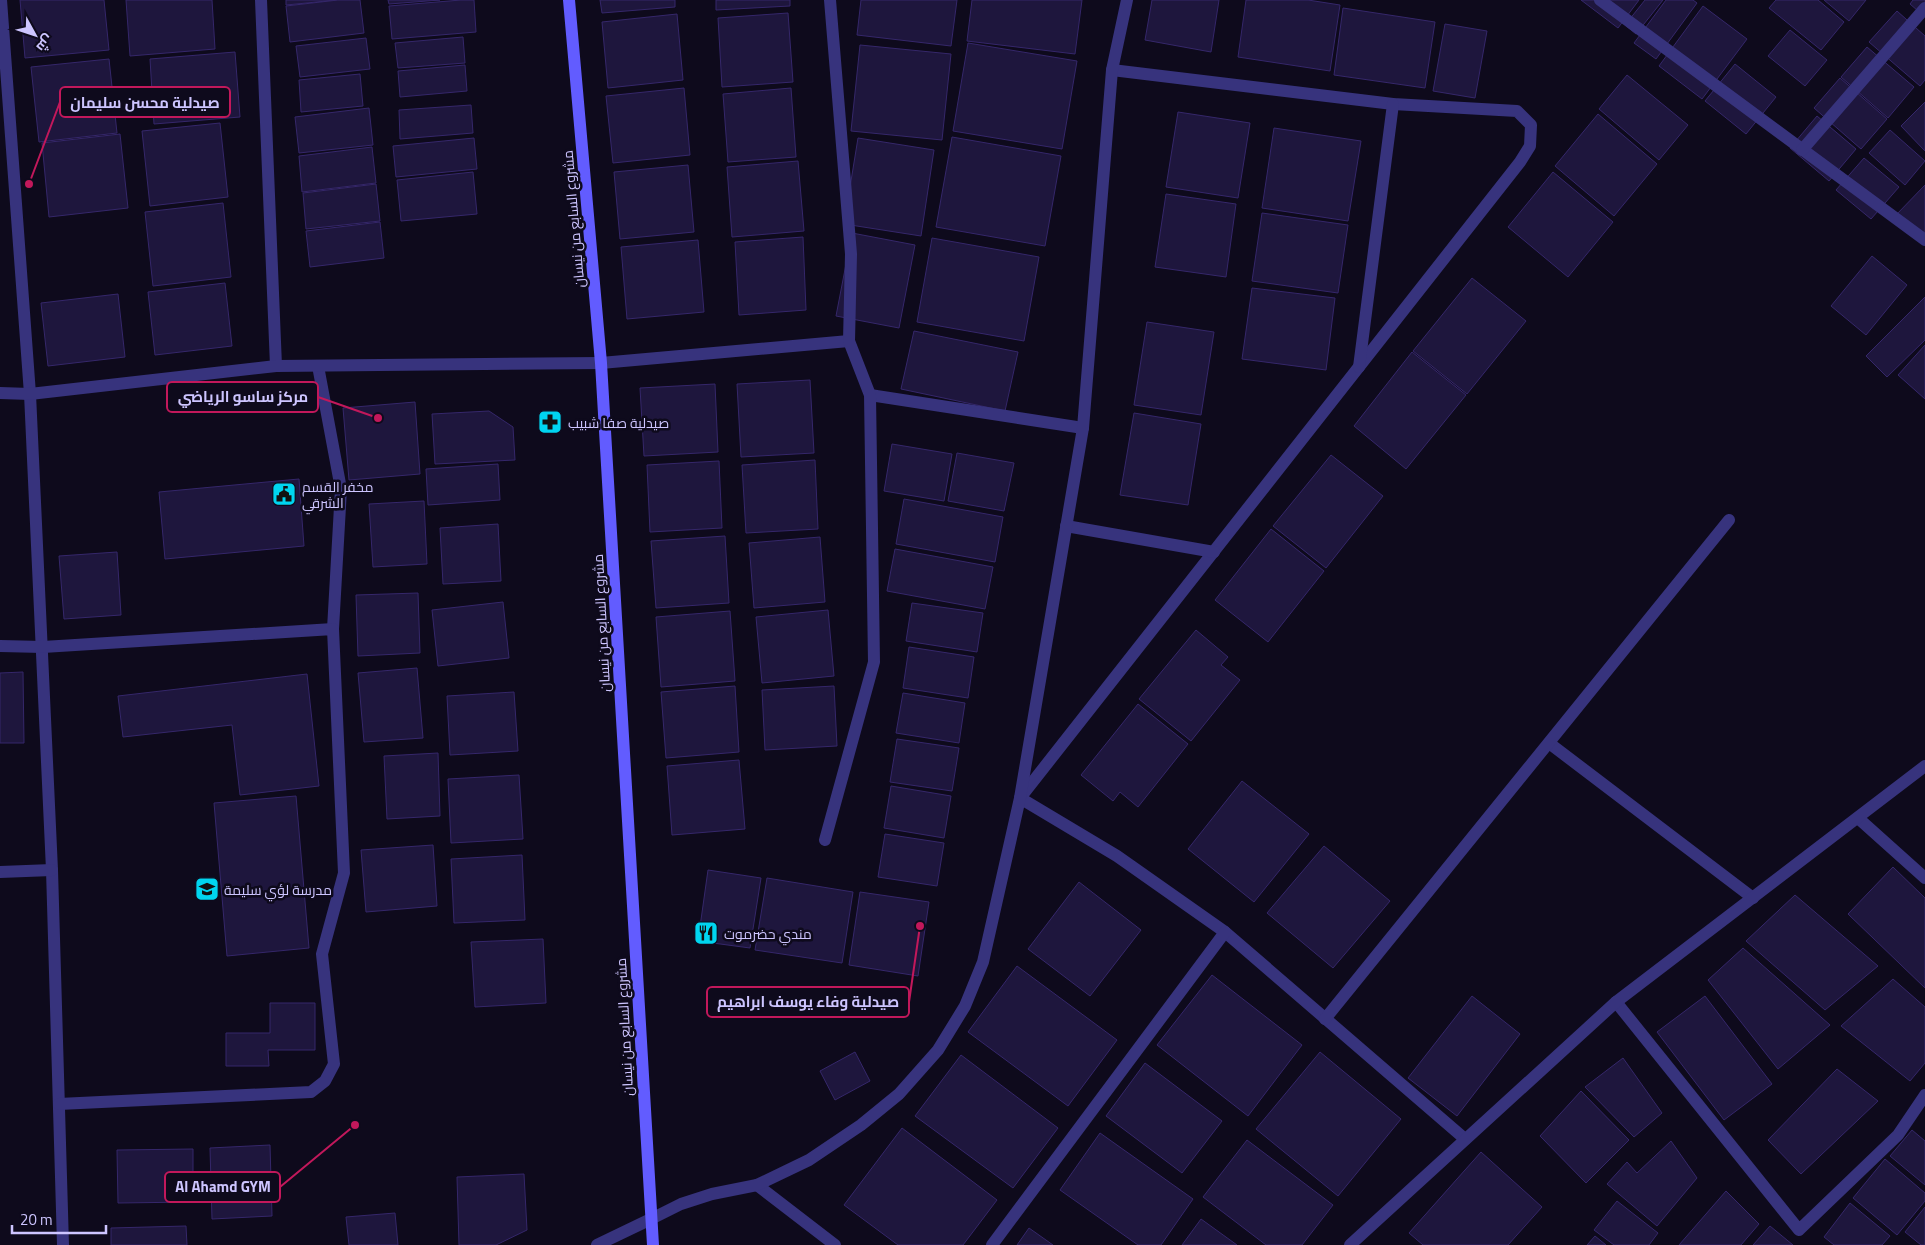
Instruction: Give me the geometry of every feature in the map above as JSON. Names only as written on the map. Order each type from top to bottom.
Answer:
[{"type":"main road","name":"مشروع السابع من نيسان","points":[[569,0],[601,363],[652,1245]]},
{"type":"street","points":[[1,0],[30,394],[43,647],[64,1245]]},
{"type":"street","points":[[262,0],[276,366]]},
{"type":"street","points":[[825,840],[874,662],[870,395],[849,341],[851,254],[830,0]]},
{"type":"street","points":[[597,1245],[681,1204],[704,1196],[757,1185],[809,1160],[861,1125],[899,1094],[938,1050],[965,1006],[983,962],[1020,798],[1083,428],[1112,70],[1127,0]]},
{"type":"street","points":[[1600,0],[1925,240]]},
{"type":"street","points":[[1802,150],[1925,8]]},
{"type":"street","points":[[1020,798],[1514,170],[1530,146],[1531,125],[1517,111],[1393,104],[1112,70]]},
{"type":"street","points":[[1359,367],[1393,104]]},
{"type":"street","points":[[0,393],[30,394],[276,366],[601,363],[849,341]]},
{"type":"street","points":[[59,1104],[311,1092],[325,1081],[334,1064],[322,954],[344,873],[333,629],[341,490],[318,366]]},
{"type":"street","points":[[870,395],[1083,428]]},
{"type":"street","points":[[1325,1019],[1729,520]]},
{"type":"street","points":[[1066,526],[1214,552]]},
{"type":"street","points":[[0,646],[43,647],[333,629]]},
{"type":"street","points":[[1548,743],[1753,898]]},
{"type":"street","points":[[1350,1245],[1616,1002],[1925,766]]},
{"type":"street","points":[[1020,798],[1117,856],[1225,932],[1465,1139]]},
{"type":"street","points":[[1858,818],[1925,878]]},
{"type":"street","points":[[0,872],[52,870]]},
{"type":"street","points":[[992,1245],[1225,932]]},
{"type":"street","points":[[1616,1002],[1799,1230],[1898,1135],[1925,1095]]},
{"type":"street","points":[[757,1185],[835,1245]]},
{"type":"building","points":[[20,0],[104,0],[109,50],[25,58]]},
{"type":"building","points":[[126,0],[212,0],[215,49],[130,56]]},
{"type":"building","points":[[286,0],[337,0],[286,5]]},
{"type":"building","points":[[338,0],[360,0],[364,33],[290,42],[286,6]]},
{"type":"building","points":[[388,0],[440,0],[389,4]]},
{"type":"building","points":[[474,0],[476,32],[392,39],[389,6]]},
{"type":"building","points":[[600,0],[675,0],[675,7],[602,13]]},
{"type":"building","points":[[716,0],[790,0],[790,6],[716,10]]},
{"type":"building","points":[[861,0],[957,0],[951,46],[857,35]]},
{"type":"building","points":[[972,0],[1082,0],[1075,54],[967,41]]},
{"type":"building","points":[[1152,0],[1219,0],[1211,52],[1145,40]]},
{"type":"building","points":[[1246,0],[1308,0],[1340,5],[1330,71],[1238,57]]},
{"type":"building","points":[[1581,0],[1639,0],[1618,28]]},
{"type":"building","points":[[1645,0],[1663,0],[1636,34],[1625,25]]},
{"type":"building","points":[[1666,0],[1693,0],[1697,3],[1656,59],[1634,43]]},
{"type":"building","points":[[1776,0],[1818,0],[1844,22],[1821,50],[1769,8]]},
{"type":"building","points":[[1824,0],[1866,0],[1849,21]]},
{"type":"building","points":[[1913,0],[1925,0],[1925,17],[1910,4]]},
{"type":"building","points":[[1703,6],[1747,39],[1702,99],[1659,66]]},
{"type":"building","points":[[1343,8],[1435,22],[1425,88],[1334,75]]},
{"type":"building","points":[[1897,11],[1925,36],[1925,80],[1920,86],[1869,42]]},
{"type":"building","points":[[788,13],[793,82],[722,87],[718,18]]},
{"type":"building","points":[[677,14],[683,80],[608,88],[602,22]]},
{"type":"building","points":[[1445,24],[1487,31],[1475,98],[1433,91]]},
{"type":"building","points":[[1790,30],[1827,60],[1805,86],[1768,56]]},
{"type":"building","points":[[463,37],[465,63],[398,68],[395,43]]},
{"type":"building","points":[[366,38],[370,69],[300,77],[296,46]]},
{"type":"building","points":[[968,43],[1077,61],[1062,149],[953,131]]},
{"type":"building","points":[[860,45],[951,54],[942,140],[851,131]]},
{"type":"building","points":[[1867,47],[1914,87],[1888,118],[1841,77]]},
{"type":"building","points":[[235,52],[240,117],[154,124],[150,59]]},
{"type":"building","points":[[109,59],[117,133],[39,142],[31,67]]},
{"type":"building","points":[[1735,64],[1776,97],[1746,134],[1705,101]]},
{"type":"building","points":[[465,65],[467,91],[400,97],[398,71]]},
{"type":"building","points":[[360,74],[363,106],[301,112],[299,80]]},
{"type":"building","points":[[1627,75],[1688,125],[1659,160],[1599,109]]},
{"type":"building","points":[[1840,78],[1887,119],[1861,149],[1814,108]]},
{"type":"building","points":[[684,88],[690,155],[613,163],[606,96]]},
{"type":"building","points":[[791,88],[796,157],[728,162],[723,94]]},
{"type":"building","points":[[1925,102],[1925,151],[1901,126]]},
{"type":"building","points":[[471,105],[473,133],[400,139],[399,110]]},
{"type":"building","points":[[369,108],[373,145],[299,153],[295,117]]},
{"type":"building","points":[[1178,112],[1250,123],[1238,198],[1166,187]]},
{"type":"building","points":[[1598,114],[1657,164],[1614,216],[1555,166]]},
{"type":"building","points":[[1817,116],[1856,149],[1829,181],[1790,148]]},
{"type":"building","points":[[220,123],[228,197],[150,206],[142,131]]},
{"type":"building","points":[[1274,128],[1361,141],[1348,221],[1262,208]]},
{"type":"building","points":[[1890,130],[1925,161],[1905,185],[1869,153]]},
{"type":"building","points":[[120,134],[128,208],[49,217],[42,143]]},
{"type":"building","points":[[952,137],[1061,156],[1045,246],[936,227]]},
{"type":"building","points":[[474,138],[477,169],[396,177],[393,146]]},
{"type":"building","points":[[858,138],[934,150],[921,236],[844,224]]},
{"type":"building","points":[[372,147],[376,183],[302,192],[299,156]]},
{"type":"building","points":[[1864,158],[1899,187],[1871,219],[1836,190]]},
{"type":"building","points":[[798,161],[804,231],[732,237],[727,167]]},
{"type":"building","points":[[688,165],[694,232],[620,239],[614,172]]},
{"type":"building","points":[[473,172],[477,214],[401,221],[397,180]]},
{"type":"building","points":[[1553,172],[1613,222],[1568,277],[1508,227]]},
{"type":"building","points":[[376,184],[380,221],[306,229],[303,193]]},
{"type":"building","points":[[1925,185],[1925,244],[1896,215]]},
{"type":"building","points":[[1166,194],[1236,204],[1226,277],[1155,267]]},
{"type":"building","points":[[223,203],[231,277],[153,286],[145,212]]},
{"type":"building","points":[[1262,213],[1348,225],[1338,293],[1252,281]]},
{"type":"building","points":[[380,222],[384,258],[310,267],[306,231]]},
{"type":"building","points":[[852,233],[915,245],[899,328],[836,316]]},
{"type":"building","points":[[803,237],[806,310],[739,315],[735,242]]},
{"type":"building","points":[[932,238],[1039,257],[1024,341],[917,322]]},
{"type":"building","points":[[698,240],[704,312],[627,319],[621,247]]},
{"type":"building","points":[[1872,256],[1907,285],[1866,335],[1831,306]]},
{"type":"building","points":[[1472,278],[1526,321],[1467,394],[1413,351]]},
{"type":"building","points":[[225,283],[232,346],[155,355],[148,292]]},
{"type":"building","points":[[1252,288],[1335,298],[1326,370],[1242,359]]},
{"type":"building","points":[[118,294],[125,357],[48,366],[41,303]]},
{"type":"building","points":[[1925,297],[1925,340],[1887,377],[1866,356]]},
{"type":"building","points":[[1147,322],[1214,332],[1201,415],[1134,405]]},
{"type":"building","points":[[914,331],[1018,352],[1005,411],[901,389]]},
{"type":"building","points":[[1925,345],[1925,399],[1898,375]]},
{"type":"building","points":[[1412,352],[1466,395],[1406,469],[1354,426]]},
{"type":"building","points":[[810,380],[814,453],[741,457],[737,384]]},
{"type":"building","points":[[715,384],[718,452],[644,456],[640,388]]},
{"type":"building","points":[[415,402],[420,474],[349,480],[343,408]]},
{"type":"building","points":[[489,411],[513,427],[515,460],[435,464],[432,414]]},
{"type":"building","points":[[1134,413],[1201,424],[1188,505],[1120,495]]},
{"type":"building","points":[[892,444],[952,454],[944,501],[884,491]]},
{"type":"building","points":[[957,453],[1014,463],[1004,511],[948,501]]},
{"type":"building","points":[[1331,455],[1383,496],[1326,568],[1273,526]]},
{"type":"building","points":[[815,460],[818,529],[746,533],[742,465]]},
{"type":"building","points":[[719,461],[722,528],[650,532],[647,465]]},
{"type":"building","points":[[498,464],[500,500],[428,505],[426,469]]},
{"type":"building","points":[[299,479],[304,546],[165,559],[159,492]]},
{"type":"building","points":[[904,499],[1003,517],[995,562],[896,544]]},
{"type":"building","points":[[424,501],[427,564],[373,567],[369,504]]},
{"type":"building","points":[[498,524],[501,581],[443,584],[440,528]]},
{"type":"building","points":[[1271,529],[1324,571],[1268,642],[1215,600]]},
{"type":"building","points":[[725,536],[729,603],[656,608],[651,541]]},
{"type":"building","points":[[820,537],[825,602],[754,608],[749,543]]},
{"type":"building","points":[[895,549],[993,567],[985,609],[887,591]]},
{"type":"building","points":[[117,552],[121,615],[64,619],[59,556]]},
{"type":"building","points":[[418,593],[420,653],[358,656],[356,595]]},
{"type":"building","points":[[503,602],[509,658],[438,666],[432,610]]},
{"type":"building","points":[[912,603],[983,613],[977,652],[906,641]]},
{"type":"building","points":[[828,610],[834,676],[762,683],[756,617]]},
{"type":"building","points":[[730,611],[735,681],[661,687],[656,617]]},
{"type":"building","points":[[1196,630],[1228,657],[1221,665],[1240,680],[1191,741],[1139,699]]},
{"type":"building","points":[[909,647],[974,657],[968,698],[903,688]]},
{"type":"building","points":[[417,668],[423,738],[364,742],[358,673]]},
{"type":"building","points":[[23,672],[24,743],[0,743],[0,673]]},
{"type":"building","points":[[307,674],[319,786],[240,795],[232,725],[123,737],[118,696]]},
{"type":"building","points":[[735,686],[739,752],[666,758],[661,692]]},
{"type":"building","points":[[834,686],[837,746],[765,750],[762,690]]},
{"type":"building","points":[[514,692],[518,751],[450,755],[447,696]]},
{"type":"building","points":[[903,693],[965,703],[959,743],[896,733]]},
{"type":"building","points":[[1138,704],[1188,744],[1138,807],[1120,792],[1113,801],[1081,775]]},
{"type":"building","points":[[897,739],[959,748],[952,791],[890,782]]},
{"type":"building","points":[[438,753],[440,816],[387,819],[384,756]]},
{"type":"building","points":[[739,760],[745,829],[672,835],[667,766]]},
{"type":"building","points":[[519,775],[523,839],[451,843],[448,779]]},
{"type":"building","points":[[1242,781],[1309,834],[1254,902],[1188,849]]},
{"type":"building","points":[[891,786],[951,796],[944,838],[884,828]]},
{"type":"building","points":[[296,796],[309,948],[227,956],[214,803]]},
{"type":"building","points":[[885,834],[944,843],[937,886],[878,877]]},
{"type":"building","points":[[433,845],[437,906],[366,912],[361,850]]},
{"type":"building","points":[[1324,846],[1390,901],[1333,968],[1267,913]]},
{"type":"building","points":[[522,855],[525,920],[454,923],[451,859]]},
{"type":"building","points":[[1893,867],[1925,898],[1925,988],[1848,914]]},
{"type":"building","points":[[708,870],[761,878],[750,948],[698,941]]},
{"type":"building","points":[[767,878],[853,892],[842,963],[755,950]]},
{"type":"building","points":[[1079,882],[1141,930],[1090,996],[1028,949]]},
{"type":"building","points":[[860,892],[929,902],[918,976],[849,965]]},
{"type":"building","points":[[1795,895],[1878,966],[1825,1010],[1746,941]]},
{"type":"building","points":[[543,939],[546,1003],[475,1007],[471,942]]},
{"type":"building","points":[[1743,948],[1830,1025],[1778,1069],[1708,980]]},
{"type":"building","points":[[1017,966],[1117,1040],[1068,1106],[968,1032]]},
{"type":"building","points":[[1212,975],[1302,1045],[1248,1116],[1157,1045]]},
{"type":"building","points":[[1893,979],[1925,1007],[1925,1063],[1910,1081],[1841,1026]]},
{"type":"building","points":[[1472,996],[1520,1034],[1457,1116],[1408,1078]]},
{"type":"building","points":[[1705,996],[1772,1084],[1724,1120],[1657,1032]]},
{"type":"building","points":[[270,1003],[315,1003],[315,1050],[268,1050],[269,1066],[226,1066],[226,1033],[270,1033]]},
{"type":"building","points":[[855,1052],[870,1081],[835,1100],[820,1071]]},
{"type":"building","points":[[1320,1052],[1401,1119],[1338,1196],[1256,1129]]},
{"type":"building","points":[[961,1055],[1058,1128],[1013,1188],[915,1116]]},
{"type":"building","points":[[1623,1058],[1662,1113],[1634,1137],[1585,1087]]},
{"type":"building","points":[[1145,1063],[1222,1121],[1182,1173],[1106,1116]]},
{"type":"building","points":[[1837,1069],[1878,1101],[1801,1174],[1768,1140]]},
{"type":"building","points":[[1581,1091],[1629,1140],[1586,1183],[1540,1136]]},
{"type":"building","points":[[902,1128],[997,1200],[963,1245],[898,1245],[844,1205]]},
{"type":"building","points":[[1912,1130],[1925,1141],[1925,1185],[1890,1156]]},
{"type":"building","points":[[1100,1133],[1193,1199],[1161,1245],[1138,1245],[1060,1190]]},
{"type":"building","points":[[1247,1140],[1333,1205],[1302,1245],[1266,1245],[1203,1197]]},
{"type":"building","points":[[1671,1141],[1697,1178],[1657,1226],[1607,1184],[1627,1162],[1637,1173]]},
{"type":"building","points":[[270,1145],[272,1216],[212,1219],[210,1148]]},
{"type":"building","points":[[193,1149],[193,1202],[118,1203],[117,1150]]},
{"type":"building","points":[[1481,1152],[1542,1207],[1508,1245],[1423,1245],[1409,1233]]},
{"type":"building","points":[[1885,1159],[1925,1193],[1925,1201],[1897,1235],[1853,1198]]},
{"type":"building","points":[[524,1174],[527,1230],[496,1245],[459,1245],[457,1177]]},
{"type":"building","points":[[1726,1191],[1759,1224],[1741,1245],[1679,1245]]},
{"type":"building","points":[[1617,1201],[1658,1233],[1649,1245],[1614,1245],[1594,1230]]},
{"type":"building","points":[[1850,1203],[1890,1236],[1882,1245],[1834,1245],[1824,1237]]},
{"type":"building","points":[[1925,1207],[1925,1245],[1921,1245],[1905,1232]]},
{"type":"building","points":[[395,1213],[398,1245],[349,1245],[346,1217]]},
{"type":"building","points":[[1201,1219],[1237,1245],[1182,1245]]},
{"type":"building","points":[[186,1226],[187,1245],[111,1245],[111,1228]]},
{"type":"building","points":[[1770,1226],[1793,1245],[1753,1245]]},
{"type":"building","points":[[1029,1228],[1053,1245],[1017,1245]]},
{"type":"building","points":[[1595,1236],[1606,1245],[1587,1245]]},
{"type":"place","name":"صيدلية محسن سليمان","points":[[29,184]]},
{"type":"place","name":"مركز ساسو الرياضي","points":[[378,418]]},
{"type":"place","name":"صيدلية صفا شبيب","points":[[550,422]]},
{"type":"place","name":"مخفر القسم الشرقي","points":[[284,494]]},
{"type":"place","name":"مدرسة لؤي سليمة","points":[[207,889]]},
{"type":"place","name":"صيدلية وفاء يوسف ابراهيم","points":[[920,926]]},
{"type":"place","name":"مندي حضرموت","points":[[706,933]]},
{"type":"place","name":"Al Ahamd GYM","points":[[355,1125]]}]
